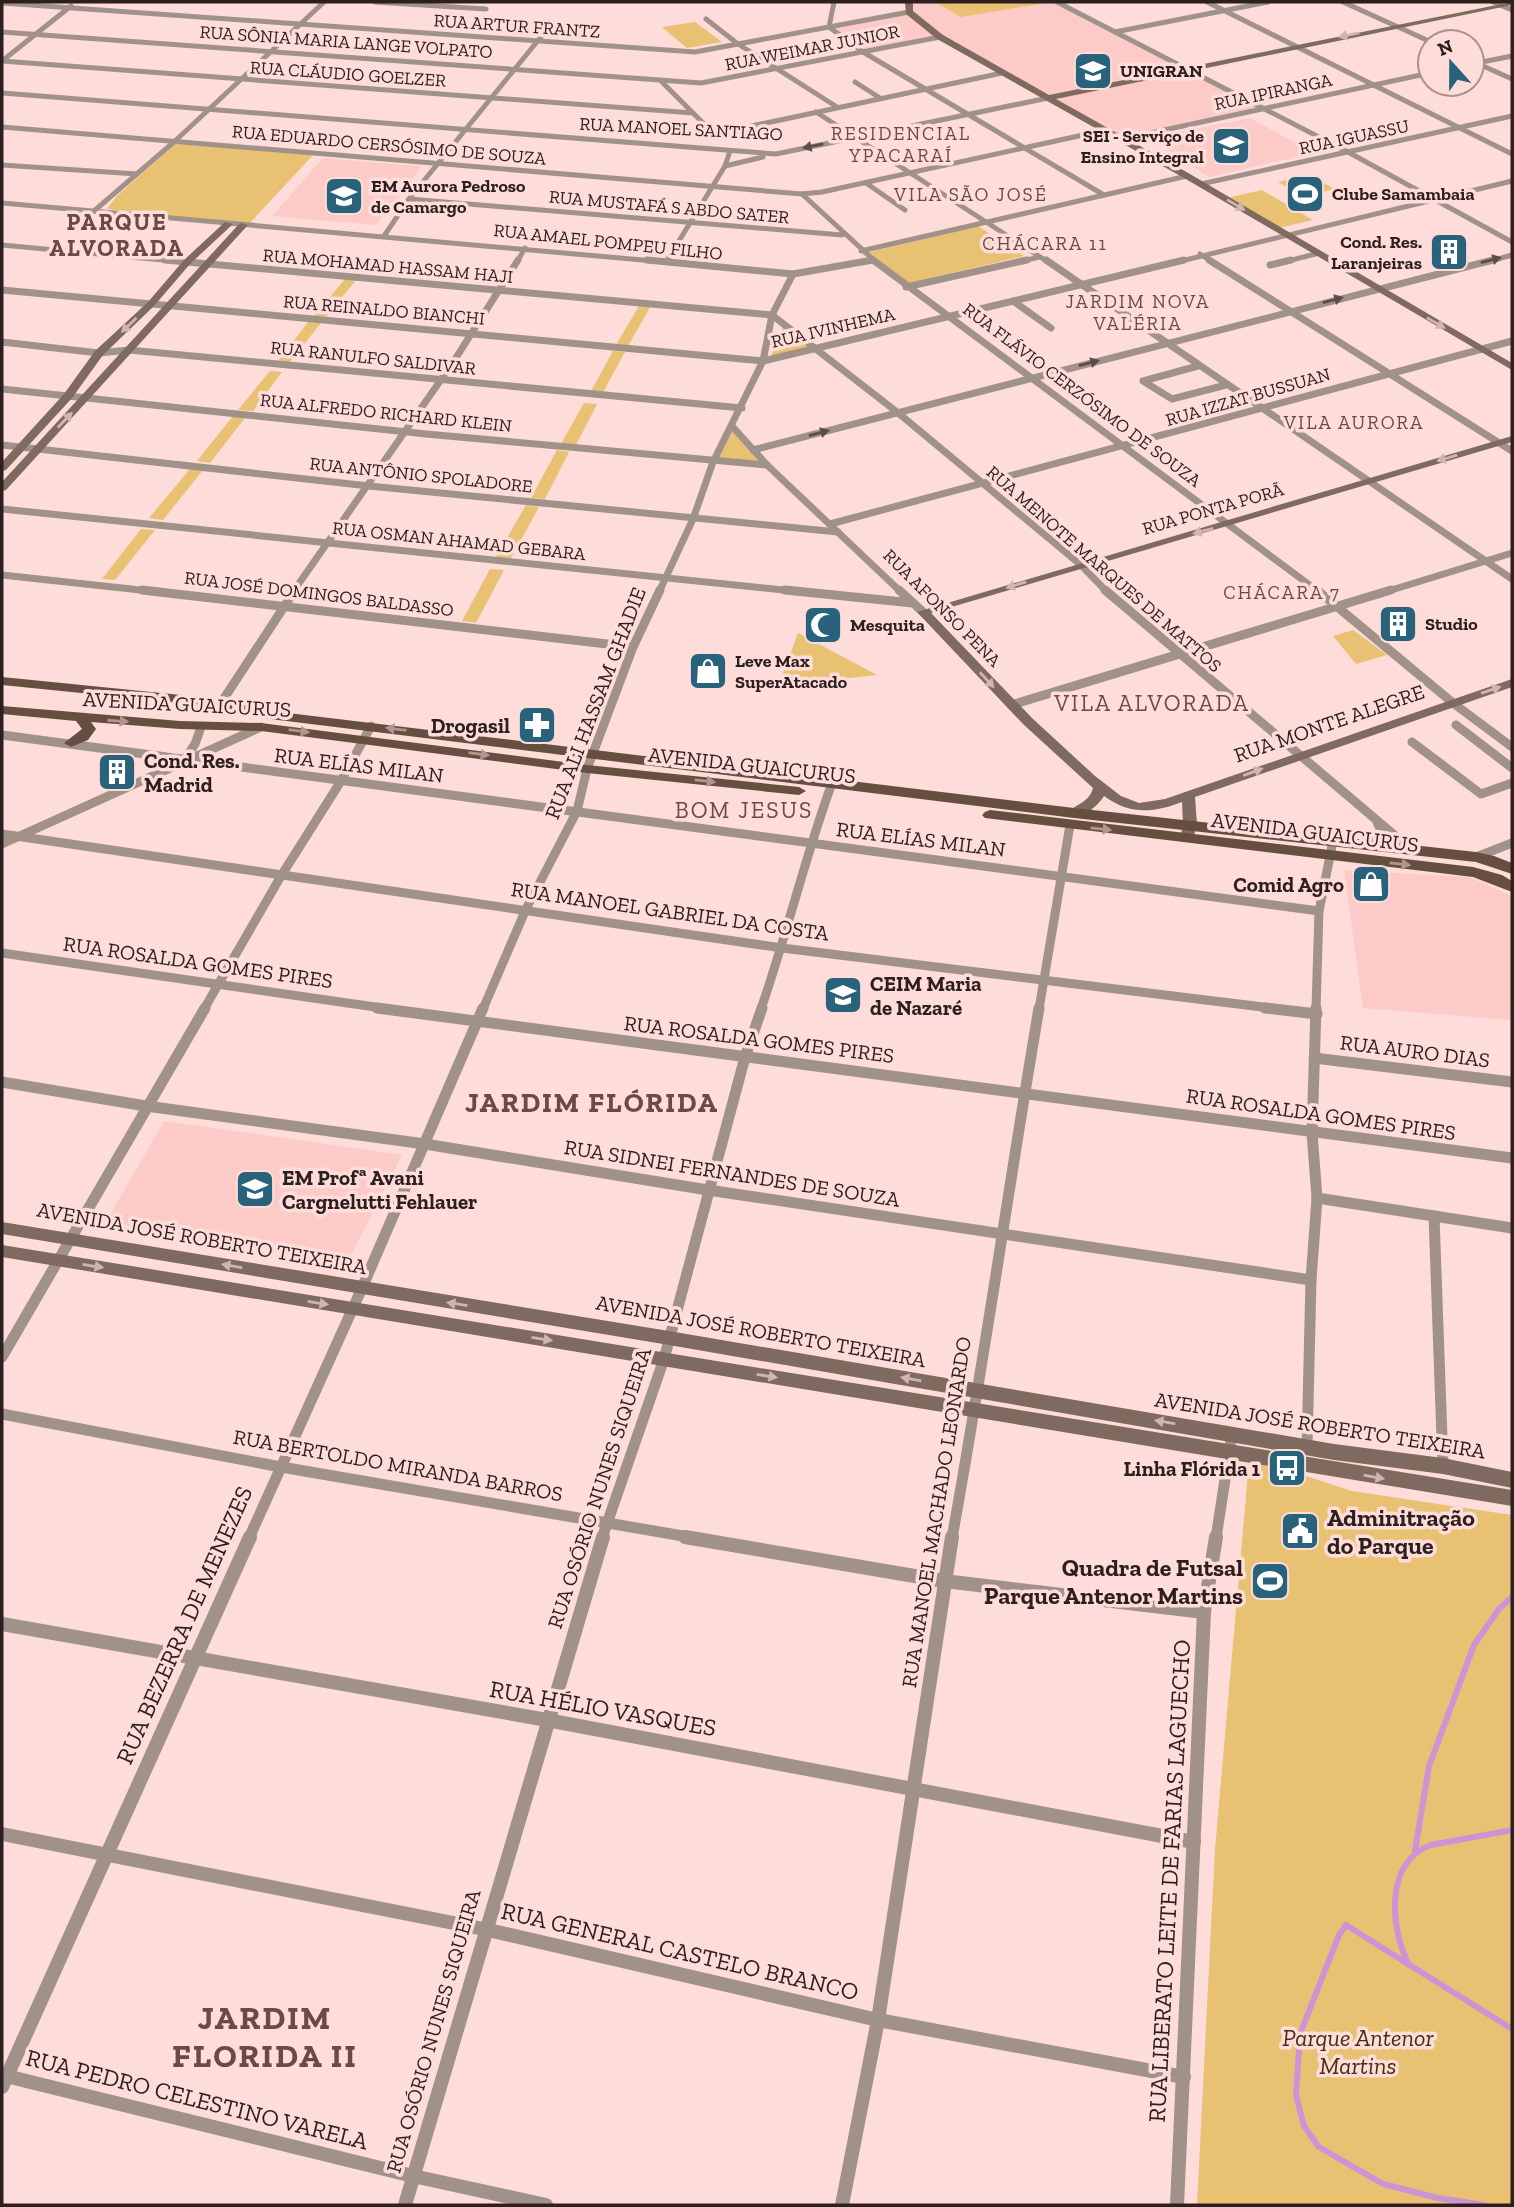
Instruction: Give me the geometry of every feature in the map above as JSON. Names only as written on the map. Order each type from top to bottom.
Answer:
[{"type":"main road","name":"AVENIDA GUAICURUS","points":[[2,681],[224,699],[262,714],[587,769],[831,789]]},
{"type":"main road","points":[[2,692],[37,684]]},
{"type":"main road","points":[[201,727],[215,718],[224,699]]},
{"type":"main road","name":"AVENIDA GUAICURUS","points":[[2,709],[82,719],[201,727],[367,732],[593,753],[831,789],[1332,848],[1473,872],[1496,878],[1512,887]]},
{"type":"main road","points":[[71,743],[83,737],[89,729],[82,719]]},
{"type":"main road","name":"AVENIDA GUAICURUS","points":[[1332,848],[1368,845],[1483,858],[1512,869]]},
{"type":"street","points":[[2,61],[76,2]]},
{"type":"street","points":[[94,211],[175,141],[324,2]]},
{"type":"street","points":[[376,2],[486,9]]},
{"type":"street","points":[[834,2],[829,27],[863,52],[1104,195]]},
{"type":"street","points":[[909,2],[909,12],[940,37],[1201,184],[1512,368]]},
{"type":"street","points":[[1057,2],[1265,108],[1512,242]]},
{"type":"street","points":[[1207,2],[1512,154]]},
{"type":"street","points":[[1115,32],[1268,2]]},
{"type":"street","points":[[1343,2],[1416,35]]},
{"type":"street","name":"RUA ARTUR FRANTZ","points":[[2,3],[695,52],[909,12]]},
{"type":"street","points":[[1497,3],[1512,10]]},
{"type":"street","name":"RUA MANOEL SANTIAGO","points":[[2,93],[776,154],[1497,3],[1512,3]]},
{"type":"street","points":[[706,19],[775,69],[837,107]]},
{"type":"street","points":[[384,236],[409,199],[549,27]]},
{"type":"street","name":"RUA SÔNIA MARIA LANGE VOLPATO","points":[[2,32],[516,68],[688,83]]},
{"type":"street","name":"RUA WEIMAR JUNIOR","points":[[688,83],[701,83],[940,37]]},
{"type":"street","points":[[1486,61],[1512,56]]},
{"type":"street","name":"RUA CLÁUDIO GOELZER","points":[[2,61],[693,113]]},
{"type":"street","points":[[1486,68],[1512,79]]},
{"type":"street","points":[[661,81],[714,134],[1002,73]]},
{"type":"street","name":"RUA IPIRANGA","points":[[1122,139],[1416,76]]},
{"type":"street","points":[[855,82],[880,98]]},
{"type":"street","points":[[816,112],[989,221],[1164,344],[1512,579]]},
{"type":"street","name":"RUA IGUASSU","points":[[1201,184],[1512,116]]},
{"type":"street","name":"RUA EDUARDO CERSÓSIMO DE SOUZA","points":[[2,127],[802,194]]},
{"type":"street","points":[[802,194],[866,183],[1106,131]]},
{"type":"street","points":[[666,262],[725,166],[730,151]]},
{"type":"street","points":[[725,166],[776,154]]},
{"type":"street","points":[[2,165],[137,174]]},
{"type":"street","points":[[861,251],[1187,176]]},
{"type":"street","name":"RUA IVINHEMA","points":[[764,361],[1512,181]]},
{"type":"street","points":[[866,183],[905,210]]},
{"type":"street","name":"RUA FLÁVIO CERZÓSIMO DE SOUZA","points":[[802,194],[842,235],[906,288],[951,317],[1340,607],[1453,703],[1512,747]]},
{"type":"street","name":"RUA MUSTAFÁ S ABDO SATER","points":[[409,199],[842,235]]},
{"type":"street","name":"RUA AMAEL POMPEU FILHO","points":[[2,203],[793,274],[873,260]]},
{"type":"street","points":[[2,468],[68,396],[99,353],[151,304],[187,262],[228,224]]},
{"type":"street","points":[[2,488],[243,225]]},
{"type":"street","name":"RUA MOHAMAD HASSAM HAJI","points":[[2,245],[772,315]]},
{"type":"street","points":[[224,699],[326,542],[369,485],[472,334],[526,248]]},
{"type":"street","points":[[1270,265],[1319,253]]},
{"type":"street","points":[[1200,254],[1512,451]]},
{"type":"street","points":[[753,450],[1512,255]]},
{"type":"street","points":[[906,288],[1039,257]]},
{"type":"street","name":"RUA ALI HASSAM GHADIE","points":[[425,1144],[526,909],[577,811],[587,769],[633,647],[694,519],[713,463],[764,361],[772,315],[793,274]]},
{"type":"street","name":"RUA REINALDO BIANCHI","points":[[2,290],[764,361]]},
{"type":"street","points":[[1013,301],[1051,328]]},
{"type":"street","name":"RUA MENOTE MARQUES DE MATTOS","points":[[772,315],[897,412],[1081,565],[1102,588],[1297,756],[1412,850]]},
{"type":"street","name":"RUA IZZAT BUSSUAN","points":[[830,524],[1127,447],[1390,372],[1512,341]]},
{"type":"street","name":"RUA RANULFO SALDIVAR","points":[[2,342],[99,353],[129,350],[742,408]]},
{"type":"street","points":[[1198,366],[1143,381],[1172,399],[1226,385]]},
{"type":"street","name":"RUA ALFREDO RICHARD KLEIN","points":[[2,389],[713,463],[767,465]]},
{"type":"street","name":"RUA AFONSO PENA","points":[[732,426],[767,465],[923,612],[1011,705],[1100,787]]},
{"type":"street","name":"RUA PONTA PORÃ","points":[[923,612],[1512,439]]},
{"type":"street","name":"RUA ANTÔNIO SPOLADORE","points":[[2,445],[838,532]]},
{"type":"street","name":"RUA OSMAN AHAMAD GEBARA","points":[[2,509],[913,603]]},
{"type":"street","points":[[1011,705],[1512,553]]},
{"type":"street","name":"RUA JOSÉ DOMINGOS BALDASSO","points":[[2,575],[286,605],[633,647]]},
{"type":"street","name":"RUA MONTE ALEGRE","points":[[1100,787],[1135,807],[1147,807],[1512,683]]},
{"type":"street","points":[[1456,725],[1512,768]]},
{"type":"street","points":[[184,760],[195,744],[201,727]]},
{"type":"street","points":[[2,844],[261,727]]},
{"type":"street","points":[[2,1357],[281,876],[341,781],[367,732]]},
{"type":"street","name":"RUA ELÍAS MILAN","points":[[2,735],[1320,911]]},
{"type":"street","points":[[1412,742],[1480,794],[1512,783]]},
{"type":"street","points":[[1072,819],[1099,795],[1100,787]]},
{"type":"street","name":"RUA OSÓRIO NUNES SIQUEIRA","points":[[405,2205],[484,1929],[607,1523],[664,1359],[745,1057],[782,948],[810,843],[831,789]]},
{"type":"street","points":[[1188,795],[1188,832]]},
{"type":"street","name":"RUA MANOEL MACHADO LEONARDO","points":[[842,2205],[878,2020],[944,1581],[975,1410],[1001,1233],[1072,819]]},
{"type":"street","points":[[1368,845],[1378,839],[1381,831],[1376,820]]},
{"type":"street","name":"RUA MANOEL GABRIEL DA COSTA","points":[[2,834],[782,948],[1317,1014]]},
{"type":"street","points":[[1483,858],[1512,843]]},
{"type":"street","points":[[1307,1456],[1311,1280],[1317,1198],[1312,1133],[1320,911],[1332,848]]},
{"type":"street","name":"RUA ROSALDA GOMES PIRES","points":[[2,953],[476,1022],[1512,1158]]},
{"type":"street","name":"RUA AURO DIAS","points":[[1314,1058],[1512,1082]]},
{"type":"street","name":"RUA SIDNEI FERNANDES DE SOUZA","points":[[2,1082],[146,1106],[425,1144],[708,1190],[1311,1280]]},
{"type":"street","name":"RUA BEZERRA DE MENEZES","points":[[3,2079],[425,1144]]},
{"type":"street","points":[[1317,1198],[1512,1228]]},
{"type":"street","points":[[1434,1216],[1443,1466]]},
{"type":"street","name":"AVENIDA JOSÉ ROBERTO TEIXEIRA","points":[[2,1228],[978,1391],[1512,1498]]},
{"type":"street","points":[[2,1251],[975,1410],[1230,1443]]},
{"type":"street","name":"RUA BERTOLDO MIRANDA BARROS","points":[[2,1414],[281,1467],[944,1581],[1204,1612]]},
{"type":"street","name":"RUA LIBERATO LEITE DE FARIAS LAGUECHO","points":[[1177,2205],[1204,1612],[1230,1443]]},
{"type":"street","name":"AVENIDA JOSÉ ROBERTO TEIXEIRA","points":[[1307,1456],[1443,1466],[1512,1480]]},
{"type":"street","name":"RUA HÉLIO VASQUES","points":[[2,1624],[193,1660],[547,1720],[1194,1842]]},
{"type":"street","name":"RUA GENERAL CASTELO BRANCO","points":[[2,1835],[484,1929],[878,2020],[1184,2077]]},
{"type":"street","name":"RUA PEDRO CELESTINO VARELA","points":[[3,2079],[546,2205]]},
{"type":"shaded area","name":"UNIGRAN","points":[[909,2],[1057,2],[1265,109],[1122,139],[940,37],[863,52],[829,27],[908,12]]},
{"type":"shaded area","name":"SEI - Serviço de Ensino Integral","points":[[1250,118],[1314,153],[1209,177],[1150,138]]},
{"type":"shaded area","name":"EM Aurora Pedroso de Camargo","points":[[323,158],[422,166],[376,225],[272,216]]},
{"type":"shaded area","points":[[1344,870],[1469,877],[1508,894],[1512,898],[1512,1020],[1363,1008]]},
{"type":"shaded area","name":"EM Profª Avani Cargnelutti Fehlauer","points":[[164,1121],[402,1155],[348,1261],[106,1222]]},
{"type":"green space","points":[[935,2],[1044,2],[1046,3],[961,17]]},
{"type":"green space","points":[[695,22],[722,42],[687,48],[662,27]]},
{"type":"green space","points":[[175,144],[314,154],[248,225],[107,209],[117,196]]},
{"type":"green space","points":[[1309,175],[1335,189],[1303,197],[1278,182]]},
{"type":"green space","points":[[1262,190],[1313,220],[1279,228],[1227,198]]},
{"type":"green space","points":[[978,226],[1024,256],[905,284],[862,254]]},
{"type":"green space","points":[[345,279],[356,280],[326,317],[314,316]]},
{"type":"green space","points":[[639,306],[650,307],[628,346],[616,345]]},
{"type":"green space","points":[[309,321],[321,323],[289,363],[278,361]]},
{"type":"green space","points":[[783,327],[809,349],[771,356]]},
{"type":"green space","points":[[613,351],[625,352],[602,394],[590,393]]},
{"type":"green space","points":[[270,371],[282,372],[253,411],[238,410]]},
{"type":"green space","points":[[584,403],[597,404],[576,445],[561,444]]},
{"type":"green space","points":[[233,416],[245,418],[210,463],[197,461]]},
{"type":"green space","points":[[731,430],[761,463],[718,459]]},
{"type":"green space","points":[[557,450],[569,452],[545,499],[531,498]]},
{"type":"green space","points":[[190,469],[203,470],[163,520],[149,518]]},
{"type":"green space","points":[[526,505],[539,507],[510,560],[496,557]]},
{"type":"green space","points":[[141,529],[155,530],[115,580],[102,579]]},
{"type":"green space","points":[[490,569],[504,570],[476,623],[462,621]]},
{"type":"green space","points":[[1353,630],[1387,655],[1356,664],[1333,636]]},
{"type":"green space","points":[[798,633],[877,675],[778,686]]},
{"type":"green space","name":"Parque Antenor Martins","points":[[1249,1462],[1294,1472],[1352,1491],[1512,1515],[1512,2205],[1197,2205],[1215,1849]]},
{"type":"waterway","points":[[1415,1851],[1429,1766],[1474,1645],[1499,1609],[1512,1597]]},
{"type":"waterway","points":[[1409,1964],[1395,1916],[1398,1881],[1405,1866],[1416,1854],[1431,1845],[1512,1830]]},
{"type":"waterway","points":[[1409,1964],[1346,1925],[1339,1935],[1300,2034],[1296,2095],[1304,2126],[1319,2147],[1383,2184],[1438,2198],[1484,2205]]},
{"type":"waterway","points":[[1409,1964],[1512,2029]]},
{"type":"place","name":"UNIGRAN","points":[[1093,71]]},
{"type":"place","name":"SEI - Serviço de Ensino Integral","points":[[1231,146]]},
{"type":"place","name":"Clube Samambaia","points":[[1305,194]]},
{"type":"place","name":"EM Aurora Pedroso de Camargo","points":[[344,196]]},
{"type":"place","name":"Cond. Res. Laranjeiras","points":[[1449,252]]},
{"type":"place","name":"Studio","points":[[1398,624]]},
{"type":"place","name":"Mesquita","points":[[823,625]]},
{"type":"place","name":"Leve Max SuperAtacado","points":[[708,671]]},
{"type":"place","name":"Drogasil","points":[[537,725]]},
{"type":"place","name":"Cond. Res. Madrid","points":[[117,772]]},
{"type":"place","name":"Comid Agro","points":[[1371,884]]},
{"type":"place","name":"CEIM Maria de Nazaré","points":[[843,995]]},
{"type":"place","name":"EM Profª Avani Cargnelutti Fehlauer","points":[[255,1189]]},
{"type":"place","name":"Linha Flórida 1","points":[[1287,1468]]},
{"type":"place","name":"Adminitração do Parque","points":[[1300,1531]]},
{"type":"place","name":"Quadra de Futsal Parque Antenor Martins","points":[[1270,1581]]},
{"type":"district","name":"RESIDENCIAL YPACARAÍ","points":[[901,144]]},
{"type":"district","name":"VILA SÃO JOSÉ","points":[[971,194]]},
{"type":"district","name":"PARQUE ALVORADA","points":[[117,235]]},
{"type":"district","name":"CHÁCARA 11","points":[[1045,243]]},
{"type":"district","name":"JARDIM NOVA VALÉRIA","points":[[1138,312]]},
{"type":"district","name":"VILA AURORA","points":[[1354,422]]},
{"type":"district","name":"CHÁCARA 7","points":[[1282,592]]},
{"type":"district","name":"VILA ALVORADA","points":[[1152,703]]},
{"type":"district","name":"BOM JESUS","points":[[744,810]]},
{"type":"district","name":"JARDIM FLÓRIDA","points":[[592,1102]]},
{"type":"district","name":"JARDIM FLORIDA II","points":[[265,2036]]}]
